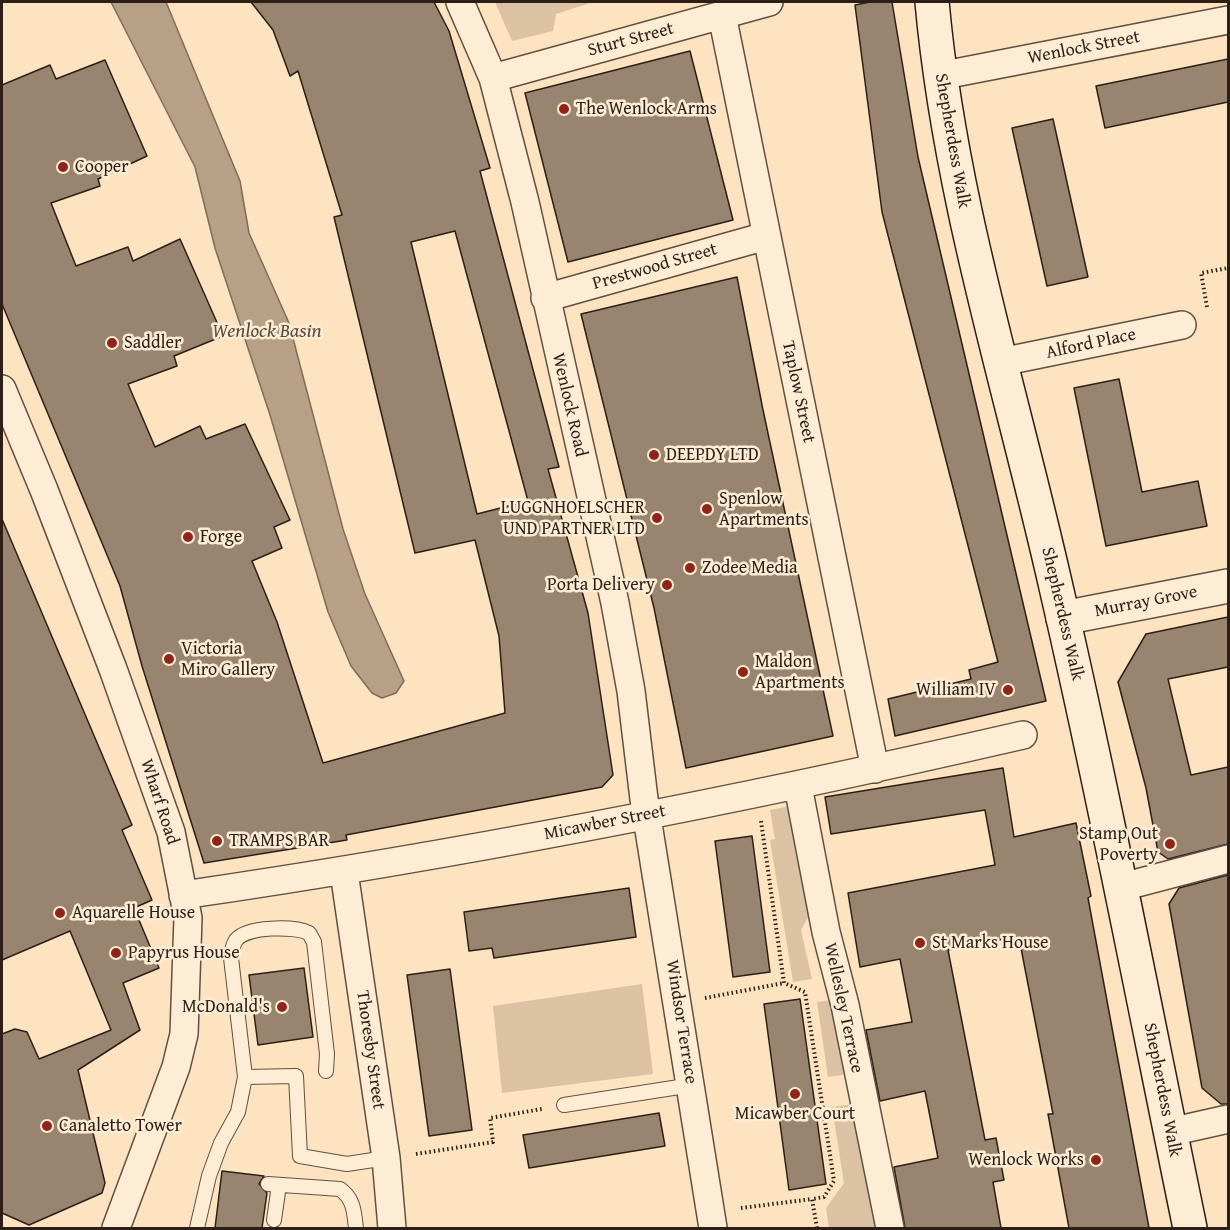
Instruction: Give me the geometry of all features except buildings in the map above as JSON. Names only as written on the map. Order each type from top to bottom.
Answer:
[{"type":"main road","name":"Shepherdess Walk","points":[[932,2],[939,76],[961,202],[1086,721],[1122,887],[1190,1228]]},
{"type":"main road","name":"Murray Grove","points":[[1063,618],[1228,586]]},
{"type":"street","name":"Wenlock Road","points":[[460,2],[494,78],[525,202],[544,298],[615,603],[631,691],[647,816]]},
{"type":"street","name":"Sturt Street","points":[[494,78],[769,2]]},
{"type":"street","name":"Taplow Street","points":[[722,15],[875,769]]},
{"type":"street","name":"Wenlock Street","points":[[939,76],[1228,20]]},
{"type":"street","name":"Prestwood Street","points":[[544,298],[766,236]]},
{"type":"street","name":"Alford Place","points":[[1001,362],[1182,325]]},
{"type":"street","name":"Wharf Road","points":[[2,389],[44,490],[113,669],[171,832],[188,918],[184,1034],[176,1067],[116,1228]]},
{"type":"street","name":"Micawber Street","points":[[183,895],[344,872],[647,816],[798,786],[1023,735]]},
{"type":"street","name":"Wellesley Terrace","points":[[798,786],[826,932],[845,1005],[890,1228]]},
{"type":"street","name":"Windsor Terrace","points":[[647,816],[692,1085],[711,1220]]},
{"type":"street","points":[[1122,887],[1228,859]]},
{"type":"street","name":"Thoresby Street","points":[[344,872],[386,1158],[392,1228]]},
{"type":"street","points":[[1170,1132],[1228,1119]]},
{"type":"lane","points":[[197,1228],[215,1177],[221,1143],[238,1112],[245,1077],[232,947],[245,933],[289,927],[309,933],[314,942],[327,1047],[326,1071]]},
{"type":"lane","points":[[245,1077],[296,1076],[300,1156],[347,1164],[386,1158]]},
{"type":"lane","points":[[564,1105],[692,1085]]},
{"type":"lane","points":[[330,1186],[332,1161]]},
{"type":"lane","points":[[271,1217],[274,1184],[330,1186],[348,1195],[353,1205],[356,1228]]},
{"type":"lane","points":[[203,1206],[217,1208]]},
{"type":"path","points":[[1182,325],[1209,318],[1201,273],[1228,268]]},
{"type":"path","points":[[757,794],[784,983]]},
{"type":"path","points":[[678,1002],[784,983],[805,992],[834,1181],[824,1197],[711,1220]]},
{"type":"path","points":[[386,1158],[493,1142],[490,1118],[564,1105]]},
{"type":"path","points":[[812,1199],[817,1228]]},
{"type":"shaded area","points":[[495,2],[593,2],[556,14],[553,31],[512,41]]},
{"type":"shaded area","points":[[796,805],[813,908],[801,930],[812,979],[793,982],[770,840],[775,839],[770,810]]},
{"type":"shaded area","points":[[642,984],[653,1074],[502,1093],[493,1006]]},
{"type":"shaded area","points":[[834,1000],[848,1074],[828,1077],[817,1002]]},
{"type":"shaded area","points":[[854,1104],[877,1228],[829,1228],[826,1208],[844,1183],[832,1107]]},
{"type":"water","name":"Wenlock Basin","points":[[111,2],[166,2],[240,181],[249,233],[289,323],[343,529],[365,594],[404,681],[396,693],[382,698],[372,693],[351,666],[328,612],[270,415],[215,248],[195,167]]},
{"type":"place","name":"The Wenlock Arms","points":[[564,109]]},
{"type":"place","name":"Cooper","points":[[63,167]]},
{"type":"place","name":"Saddler","points":[[112,343]]},
{"type":"place","name":"DEEPDY LTD","points":[[654,455]]},
{"type":"place","name":"Spenlow Apartments","points":[[707,509]]},
{"type":"place","name":"LUGGNHOELSCHER UND PARTNER LTD","points":[[657,518]]},
{"type":"place","name":"Forge","points":[[188,537]]},
{"type":"place","name":"Zodee Media","points":[[690,568]]},
{"type":"place","name":"Porta Delivery","points":[[667,585]]},
{"type":"place","name":"Victoria Miro Gallery","points":[[169,659]]},
{"type":"place","name":"Maldon Apartments","points":[[743,672]]},
{"type":"place","name":"William IV","points":[[1008,690]]},
{"type":"place","name":"TRAMPS BAR","points":[[217,841]]},
{"type":"place","name":"Stamp Out Poverty","points":[[1170,844]]},
{"type":"place","name":"Aquarelle House","points":[[60,913]]},
{"type":"place","name":"St Marks House","points":[[920,943]]},
{"type":"place","name":"Papyrus House","points":[[116,953]]},
{"type":"place","name":"McDonald's","points":[[282,1007]]},
{"type":"place","name":"Micawber Court","points":[[795,1094]]},
{"type":"place","name":"Canaletto Tower","points":[[47,1126]]},
{"type":"place","name":"Wenlock Works","points":[[1096,1160]]}]
